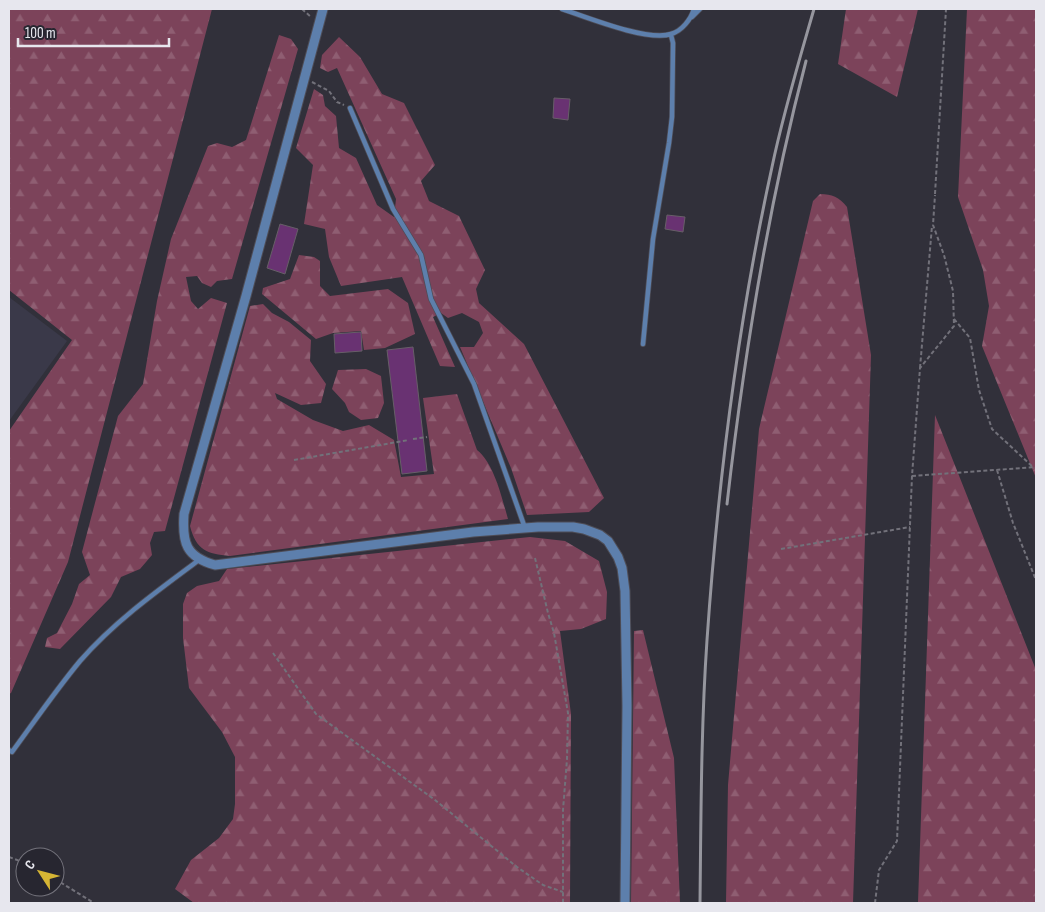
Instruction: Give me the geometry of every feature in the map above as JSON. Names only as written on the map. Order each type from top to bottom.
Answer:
[{"type":"street","points":[[323,9],[246,296],[184,514],[183,528],[187,546],[199,560],[215,565],[473,532],[525,528],[574,527],[592,531],[608,541],[614,549],[622,568],[625,592],[627,639],[625,903]]},
{"type":"lane","points":[[562,9],[632,31],[660,36],[679,30],[700,9]]},
{"type":"lane","points":[[688,21],[694,9]]},
{"type":"lane","points":[[643,344],[653,239],[672,117],[673,43],[671,34]]},
{"type":"lane","points":[[350,108],[393,209],[421,255],[431,299],[474,384],[525,528]]},
{"type":"lane","points":[[9,750],[12,752],[81,660],[99,641],[144,601],[199,560]]},
{"type":"path","points":[[302,9],[319,25]]},
{"type":"path","points":[[920,368],[954,326],[953,291],[944,255],[933,225],[946,9]]},
{"type":"path","points":[[304,78],[328,91],[337,102],[350,108]]},
{"type":"path","points":[[875,903],[880,870],[897,841],[912,476],[935,195]]},
{"type":"path","points":[[954,319],[970,338],[979,390],[992,429],[1035,468]]},
{"type":"path","points":[[413,439],[427,437]]},
{"type":"path","points":[[294,460],[409,440]]},
{"type":"path","points":[[912,476],[1035,468]]},
{"type":"path","points":[[997,470],[1013,523],[1036,580]]},
{"type":"path","points":[[781,549],[910,527]]},
{"type":"path","points":[[535,558],[554,633],[568,712],[563,810],[563,903]]},
{"type":"path","points":[[273,653],[316,714],[435,800],[543,886],[562,892]]},
{"type":"path","points":[[65,885],[94,903]]},
{"type":"shaded area","points":[[9,297],[67,341],[9,421]]},
{"type":"green space","points":[[9,9],[212,9],[68,562],[9,694],[9,431],[72,340],[9,290]]},
{"type":"green space","points":[[846,9],[918,9],[897,97],[838,64]]},
{"type":"green space","points":[[967,9],[1036,9],[1036,478],[982,346],[989,306],[983,270],[958,197]]},
{"type":"green space","points":[[279,35],[291,39],[298,49],[232,279],[217,281],[211,287],[202,283],[197,276],[186,277],[191,301],[198,309],[211,298],[227,303],[165,531],[154,532],[150,543],[152,555],[140,569],[121,577],[111,597],[60,649],[45,647],[47,638],[57,633],[72,604],[79,584],[90,575],[82,552],[118,416],[143,384],[157,301],[171,239],[208,146],[217,143],[232,147],[246,140]]},
{"type":"green space","points":[[339,37],[360,57],[382,94],[404,103],[435,165],[421,181],[429,201],[459,216],[485,270],[476,289],[479,303],[524,344],[604,498],[589,512],[527,515],[511,468],[460,347],[474,347],[483,333],[479,322],[462,313],[448,318],[441,313],[433,317],[455,367],[440,366],[402,277],[341,286],[329,257],[325,229],[304,224],[313,165],[296,148],[314,89],[323,95],[325,106],[336,116],[339,148],[356,158],[377,205],[394,217],[396,199],[337,68],[328,72],[320,68],[322,55]]},
{"type":"green space","points":[[820,194],[835,197],[847,207],[871,355],[853,903],[726,903],[728,785],[759,429],[813,201]]},
{"type":"green space","points":[[299,255],[314,257],[320,261],[320,286],[330,296],[388,289],[408,303],[415,334],[385,348],[364,350],[361,331],[333,333],[316,339],[262,294],[263,288],[290,279]]},
{"type":"green space","points":[[263,304],[272,313],[289,322],[311,340],[310,361],[326,384],[321,403],[301,405],[275,393],[277,399],[313,420],[343,431],[369,425],[394,440],[401,477],[434,474],[423,398],[457,394],[477,450],[488,463],[497,481],[508,519],[230,556],[215,554],[199,546],[190,526],[250,306]]},
{"type":"green space","points":[[366,369],[381,376],[384,403],[378,418],[361,420],[349,412],[345,403],[332,389],[338,370]]},
{"type":"green space","points":[[935,415],[1036,670],[1036,903],[918,903]]},
{"type":"green space","points":[[530,537],[565,541],[599,561],[607,592],[606,619],[581,629],[560,631],[571,714],[570,903],[194,903],[175,889],[191,860],[219,838],[233,819],[235,804],[235,757],[222,732],[189,688],[183,638],[183,604],[187,593],[197,586],[219,581],[227,569]]},
{"type":"green space","points":[[643,630],[674,758],[680,903],[631,903],[634,631]]},
{"type":"building","points":[[554,98],[570,99],[568,120],[553,118]]},
{"type":"building","points":[[667,215],[685,217],[683,232],[665,229]]},
{"type":"building","points":[[280,224],[298,229],[285,274],[267,268]]},
{"type":"building","points":[[361,332],[362,351],[335,353],[334,334]]},
{"type":"building","points":[[413,347],[427,471],[402,474],[387,350]]},
{"type":"railway","points":[[700,903],[702,739],[705,673],[723,461],[739,343],[760,225],[786,107],[814,9]]},
{"type":"railway","points":[[727,504],[749,337],[780,170],[806,61]]}]
